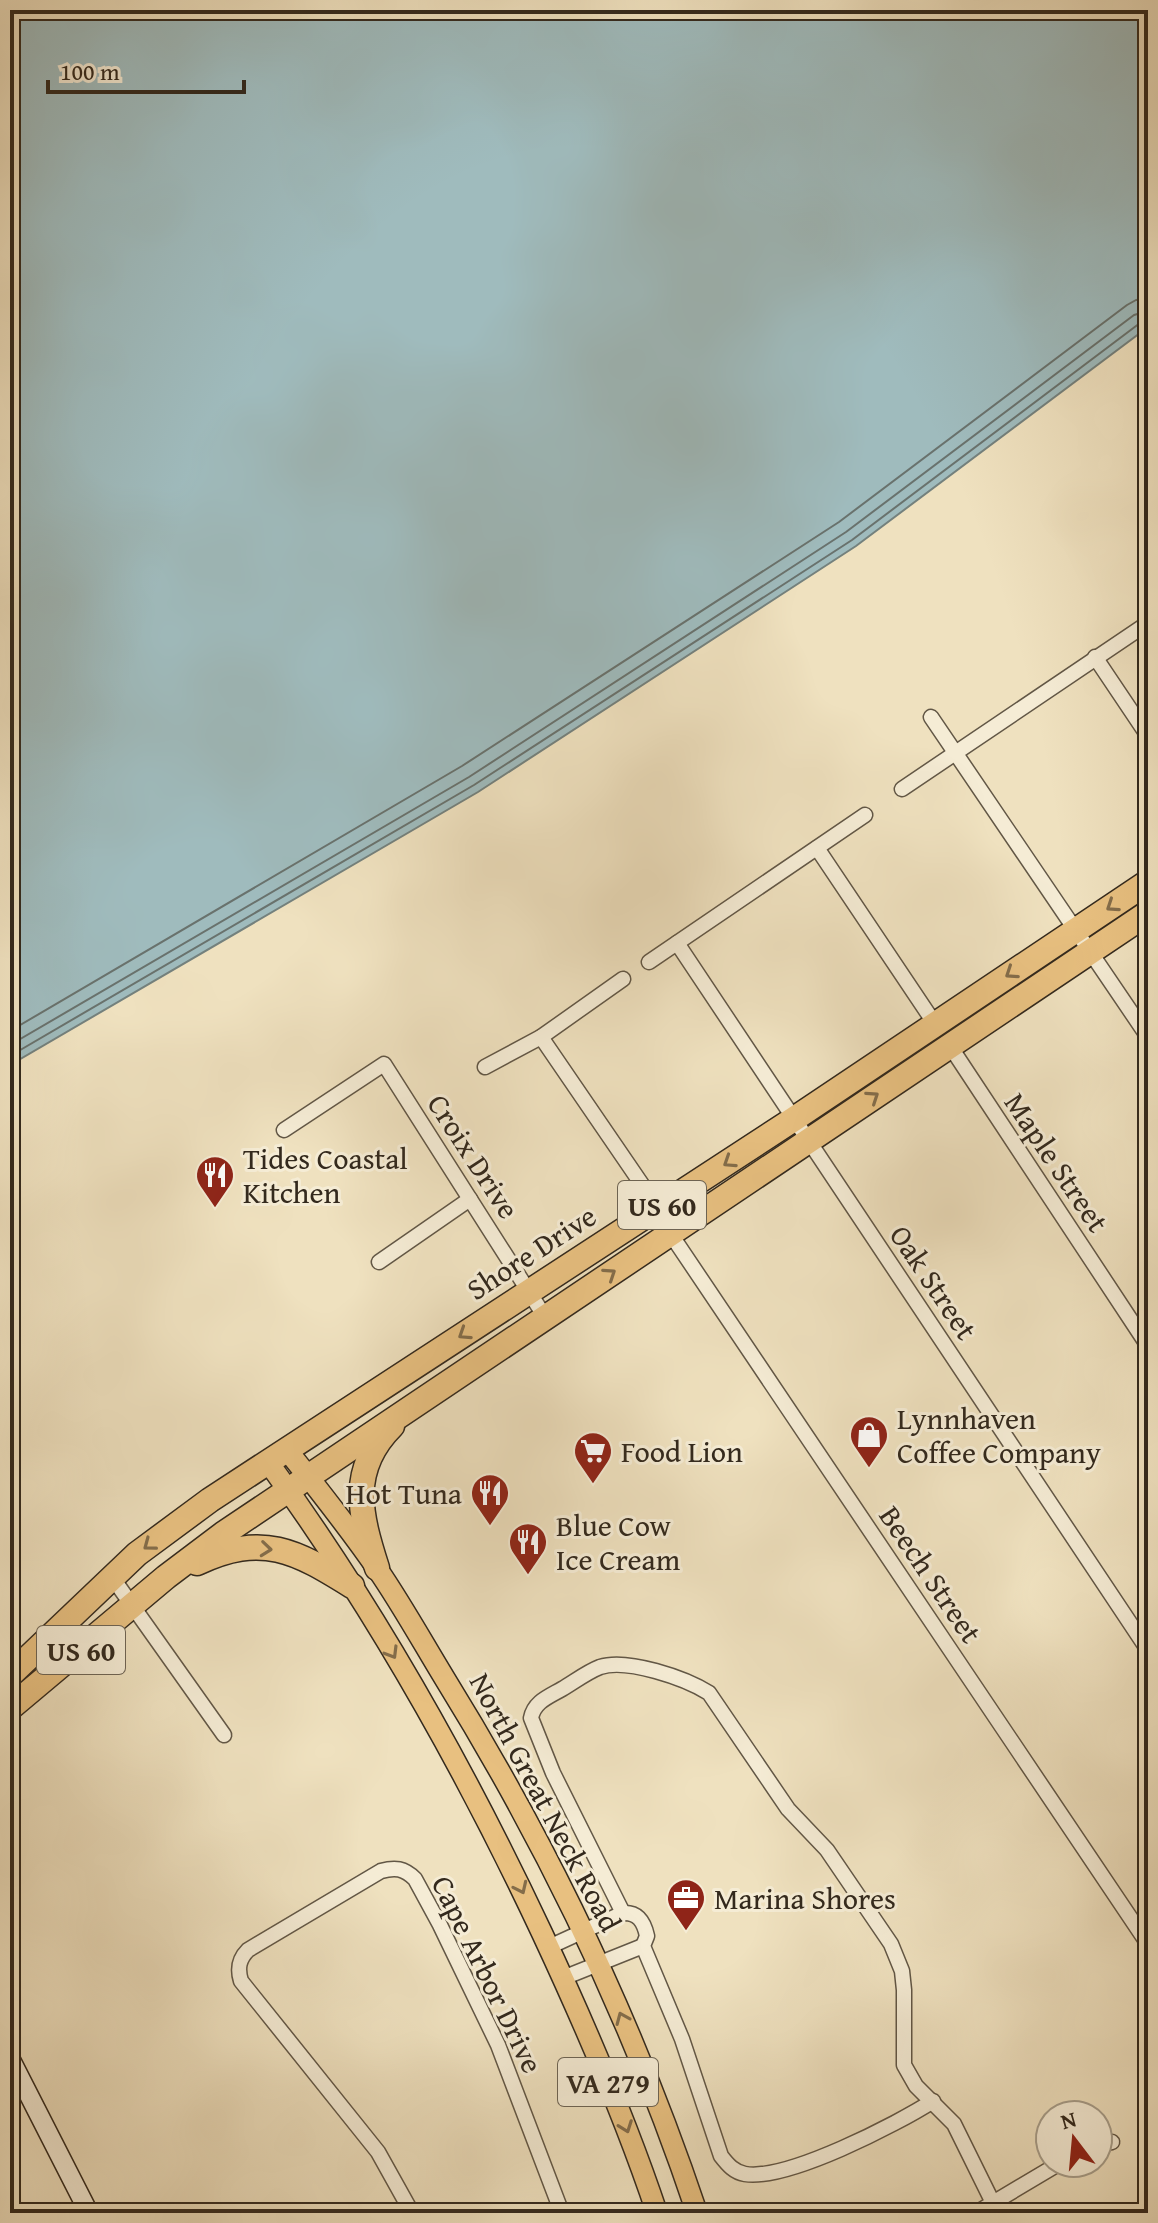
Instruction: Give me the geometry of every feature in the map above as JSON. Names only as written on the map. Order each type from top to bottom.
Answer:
[{"type":"highway","name":"Shore Drive","points":[[10,1675],[137,1554],[210,1500],[794,1119],[1148,882]]},
{"type":"highway","name":"Shore Drive","points":[[10,1708],[166,1577],[298,1482],[1148,913]]},
{"type":"highway","points":[[377,1568],[360,1511],[364,1473],[381,1437],[413,1405]]},
{"type":"highway","points":[[166,1577],[206,1558],[260,1547],[300,1555],[352,1586]]},
{"type":"main road","name":"North Great Neck Road","points":[[278,1456],[377,1568],[487,1747],[538,1839],[600,1965],[670,2135],[697,2213]]},
{"type":"main road","name":"North Great Neck Road","points":[[298,1482],[352,1586],[466,1777],[598,2055],[657,2213]]},
{"type":"street","points":[[902,789],[1148,623]]},
{"type":"street","points":[[1095,657],[1148,736]]},
{"type":"street","points":[[931,717],[1148,1037]]},
{"type":"street","points":[[649,962],[865,815]]},
{"type":"street","points":[[817,848],[935,1024]]},
{"type":"street","name":"Oak Street","points":[[677,943],[1148,1650]]},
{"type":"street","points":[[485,1067],[541,1037],[623,979]]},
{"type":"street","points":[[541,1037],[658,1208]]},
{"type":"street","name":"Maple Street","points":[[950,1046],[1148,1346]]},
{"type":"street","name":"Croix Drive","points":[[284,1130],[384,1064],[545,1317]]},
{"type":"street","points":[[379,1262],[470,1199]]},
{"type":"street","name":"Beech Street","points":[[670,1233],[1148,1944]]},
{"type":"street","points":[[112,1577],[224,1735]]},
{"type":"street","points":[[623,1913],[553,1773],[531,1718],[537,1703],[598,1668],[615,1665],[664,1674],[697,1685],[709,1693],[788,1809],[827,1850],[896,1954],[904,1990],[904,2065],[916,2086],[954,2124],[993,2203]]},
{"type":"street","name":"Cape Arbor Drive","points":[[412,2213],[378,2152],[241,1981],[238,1972],[239,1963],[248,1950],[381,1871],[392,1868],[409,1873],[415,1879],[481,2006],[562,2213]]},
{"type":"street","points":[[549,1947],[623,1913],[630,1913],[641,1920],[647,1936],[643,1946],[563,1978]]},
{"type":"street","points":[[643,1946],[682,2039],[721,2156],[734,2170],[751,2174],[766,2172],[828,2154],[908,2117],[933,2101]]},
{"type":"street","points":[[10,2058],[89,2213]]},
{"type":"street","points":[[976,2213],[1034,2179]]},
{"type":"water","points":[[10,10],[1148,10],[1148,327],[856,546],[478,792],[10,1065]]},
{"type":"place","name":"Tides Coastal Kitchen","points":[[215,1209]]},
{"type":"place","name":"Lynnhaven Coffee Company","points":[[869,1469]]},
{"type":"place","name":"Food Lion","points":[[593,1485]]},
{"type":"place","name":"Hot Tuna","points":[[490,1527]]},
{"type":"place","name":"Blue Cow Ice Cream","points":[[528,1576]]},
{"type":"place","name":"Marina Shores","points":[[686,1932]]}]
